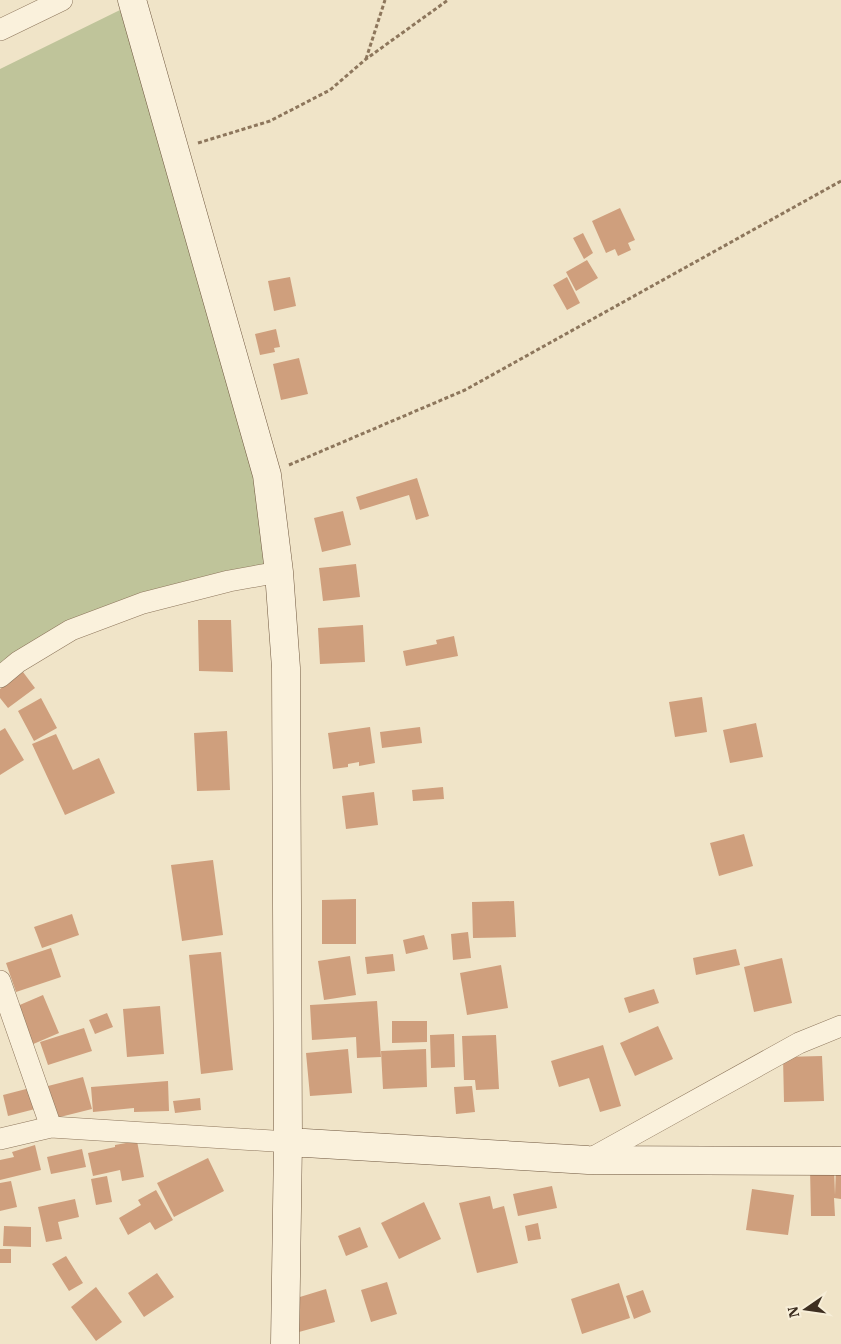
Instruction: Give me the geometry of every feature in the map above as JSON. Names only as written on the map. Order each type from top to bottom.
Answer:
[{"type":"street","points":[[0,30],[62,0]]},
{"type":"street","points":[[132,0],[267,475],[279,572],[286,668],[288,1142],[285,1344]]},
{"type":"street","points":[[0,677],[18,662],[71,630],[143,603],[229,581],[279,572]]},
{"type":"street","points":[[0,981],[51,1127]]},
{"type":"street","points":[[588,1160],[800,1043],[841,1026]]},
{"type":"street","points":[[0,1139],[51,1127],[588,1160],[841,1161]]},
{"type":"path","points":[[366,59],[385,0]]},
{"type":"path","points":[[174,150],[270,121],[330,90],[366,59],[448,0]]},
{"type":"path","points":[[267,475],[465,390],[841,181]]},
{"type":"green space","points":[[120,10],[239,404],[274,574],[114,616],[0,672],[0,69]]},
{"type":"building","points":[[620,208],[635,240],[628,243],[631,250],[618,256],[615,249],[606,253],[592,221]]},
{"type":"building","points":[[583,233],[593,253],[584,259],[573,238]]},
{"type":"building","points":[[587,260],[598,278],[576,291],[566,272]]},
{"type":"building","points":[[290,277],[296,306],[274,311],[268,281]]},
{"type":"building","points":[[567,277],[580,303],[567,310],[553,285]]},
{"type":"building","points":[[276,329],[280,347],[274,348],[275,352],[260,355],[255,334]]},
{"type":"building","points":[[299,358],[308,394],[281,400],[273,364]]},
{"type":"building","points":[[417,478],[429,516],[416,520],[409,495],[360,510],[356,497]]},
{"type":"building","points":[[343,511],[351,545],[322,552],[314,518]]},
{"type":"building","points":[[356,564],[360,597],[323,601],[319,568]]},
{"type":"building","points":[[198,620],[231,620],[233,672],[199,671]]},
{"type":"building","points":[[363,625],[365,662],[320,664],[318,628]]},
{"type":"building","points":[[454,636],[458,656],[406,666],[403,651],[437,644],[436,640]]},
{"type":"building","points":[[23,672],[35,688],[8,708],[0,698],[0,689]]},
{"type":"building","points":[[702,697],[707,732],[675,737],[669,702]]},
{"type":"building","points":[[41,698],[57,728],[34,741],[18,711]]},
{"type":"building","points":[[756,723],[763,757],[730,763],[723,730]]},
{"type":"building","points":[[370,727],[375,763],[359,766],[359,762],[348,764],[348,767],[333,769],[328,733]]},
{"type":"building","points":[[420,727],[422,743],[382,748],[380,732]]},
{"type":"building","points":[[5,728],[24,760],[0,775],[0,731]]},
{"type":"building","points":[[227,731],[230,790],[197,791],[194,733]]},
{"type":"building","points":[[56,734],[73,770],[99,758],[115,793],[65,815],[32,744]]},
{"type":"building","points":[[443,787],[444,799],[413,801],[412,790]]},
{"type":"building","points":[[374,792],[378,825],[346,829],[342,796]]},
{"type":"building","points":[[744,834],[753,866],[719,876],[710,843]]},
{"type":"building","points":[[213,860],[223,935],[182,941],[171,865]]},
{"type":"building","points":[[356,899],[356,944],[322,944],[322,900]]},
{"type":"building","points":[[514,901],[516,937],[473,938],[472,902]]},
{"type":"building","points":[[72,914],[79,935],[42,948],[34,927]]},
{"type":"building","points":[[468,932],[471,958],[453,960],[451,934]]},
{"type":"building","points":[[424,935],[428,949],[406,954],[403,940]]},
{"type":"building","points":[[51,948],[61,977],[16,992],[6,963]]},
{"type":"building","points":[[736,949],[740,965],[696,975],[693,958]]},
{"type":"building","points":[[221,952],[233,1070],[201,1074],[189,955]]},
{"type":"building","points":[[393,954],[395,971],[367,974],[365,957]]},
{"type":"building","points":[[350,956],[356,995],[324,1000],[318,961]]},
{"type":"building","points":[[782,958],[792,1003],[754,1012],[744,967]]},
{"type":"building","points":[[501,965],[508,1008],[467,1015],[460,973]]},
{"type":"building","points":[[654,989],[659,1003],[629,1013],[624,998]]},
{"type":"building","points":[[43,995],[59,1033],[31,1045],[15,1007]]},
{"type":"building","points":[[377,1001],[381,1057],[357,1058],[356,1037],[312,1040],[310,1005]]},
{"type":"building","points":[[160,1006],[164,1054],[127,1057],[123,1009]]},
{"type":"building","points":[[107,1013],[113,1027],[95,1034],[89,1020]]},
{"type":"building","points":[[392,1021],[427,1021],[427,1042],[392,1043]]},
{"type":"building","points":[[658,1026],[673,1059],[635,1076],[620,1043]]},
{"type":"building","points":[[84,1028],[92,1051],[48,1065],[40,1042]]},
{"type":"building","points":[[454,1034],[455,1067],[431,1068],[430,1035]]},
{"type":"building","points":[[496,1035],[499,1089],[476,1090],[475,1080],[464,1080],[462,1036]]},
{"type":"building","points":[[603,1045],[621,1106],[600,1112],[589,1078],[559,1087],[551,1061]]},
{"type":"building","points":[[348,1049],[352,1093],[310,1096],[306,1053]]},
{"type":"building","points":[[426,1049],[427,1087],[383,1089],[381,1051]]},
{"type":"building","points":[[822,1056],[824,1101],[784,1102],[783,1057]]},
{"type":"building","points":[[83,1077],[92,1109],[56,1118],[48,1086]]},
{"type":"building","points":[[168,1081],[169,1111],[134,1112],[134,1108],[93,1112],[91,1087]]},
{"type":"building","points":[[472,1086],[475,1112],[456,1114],[454,1087]]},
{"type":"building","points":[[30,1088],[35,1109],[8,1116],[3,1095]]},
{"type":"building","points":[[200,1098],[201,1110],[175,1113],[173,1101]]},
{"type":"building","points":[[137,1141],[144,1177],[122,1181],[120,1170],[93,1176],[88,1153]]},
{"type":"building","points":[[35,1145],[41,1170],[0,1180],[0,1160],[14,1157],[12,1152]]},
{"type":"building","points":[[82,1149],[86,1167],[51,1174],[47,1157]]},
{"type":"building","points":[[208,1158],[224,1191],[174,1217],[157,1183]]},
{"type":"building","points":[[836,1167],[841,1167],[841,1199],[834,1198],[835,1216],[811,1216],[810,1168],[834,1168],[835,1195]]},
{"type":"building","points":[[107,1176],[112,1202],[96,1205],[91,1179]]},
{"type":"building","points":[[11,1181],[17,1207],[0,1211],[0,1183]]},
{"type":"building","points":[[552,1186],[557,1208],[518,1216],[513,1194]]},
{"type":"building","points":[[752,1189],[794,1195],[788,1235],[746,1230]]},
{"type":"building","points":[[156,1190],[173,1220],[155,1230],[150,1222],[128,1235],[119,1218],[141,1205],[138,1200]]},
{"type":"building","points":[[490,1196],[493,1209],[504,1206],[518,1263],[477,1273],[459,1203]]},
{"type":"building","points":[[75,1199],[79,1217],[58,1222],[62,1239],[46,1242],[38,1207]]},
{"type":"building","points":[[424,1202],[441,1239],[399,1259],[381,1223]]},
{"type":"building","points":[[538,1223],[541,1239],[528,1241],[525,1226]]},
{"type":"building","points":[[4,1226],[31,1227],[31,1247],[3,1246]]},
{"type":"building","points":[[360,1227],[368,1247],[346,1256],[338,1236]]},
{"type":"building","points":[[0,1249],[11,1249],[11,1263],[0,1263]]},
{"type":"building","points":[[66,1256],[83,1283],[69,1291],[52,1264]]},
{"type":"building","points":[[157,1273],[174,1297],[144,1317],[128,1293]]},
{"type":"building","points":[[387,1282],[397,1314],[371,1322],[361,1290]]},
{"type":"building","points":[[619,1283],[630,1318],[582,1334],[571,1299]]},
{"type":"building","points":[[96,1287],[122,1322],[96,1341],[71,1307]]},
{"type":"building","points":[[326,1289],[335,1322],[299,1332],[290,1300]]},
{"type":"building","points":[[643,1290],[651,1312],[634,1319],[626,1296]]}]
